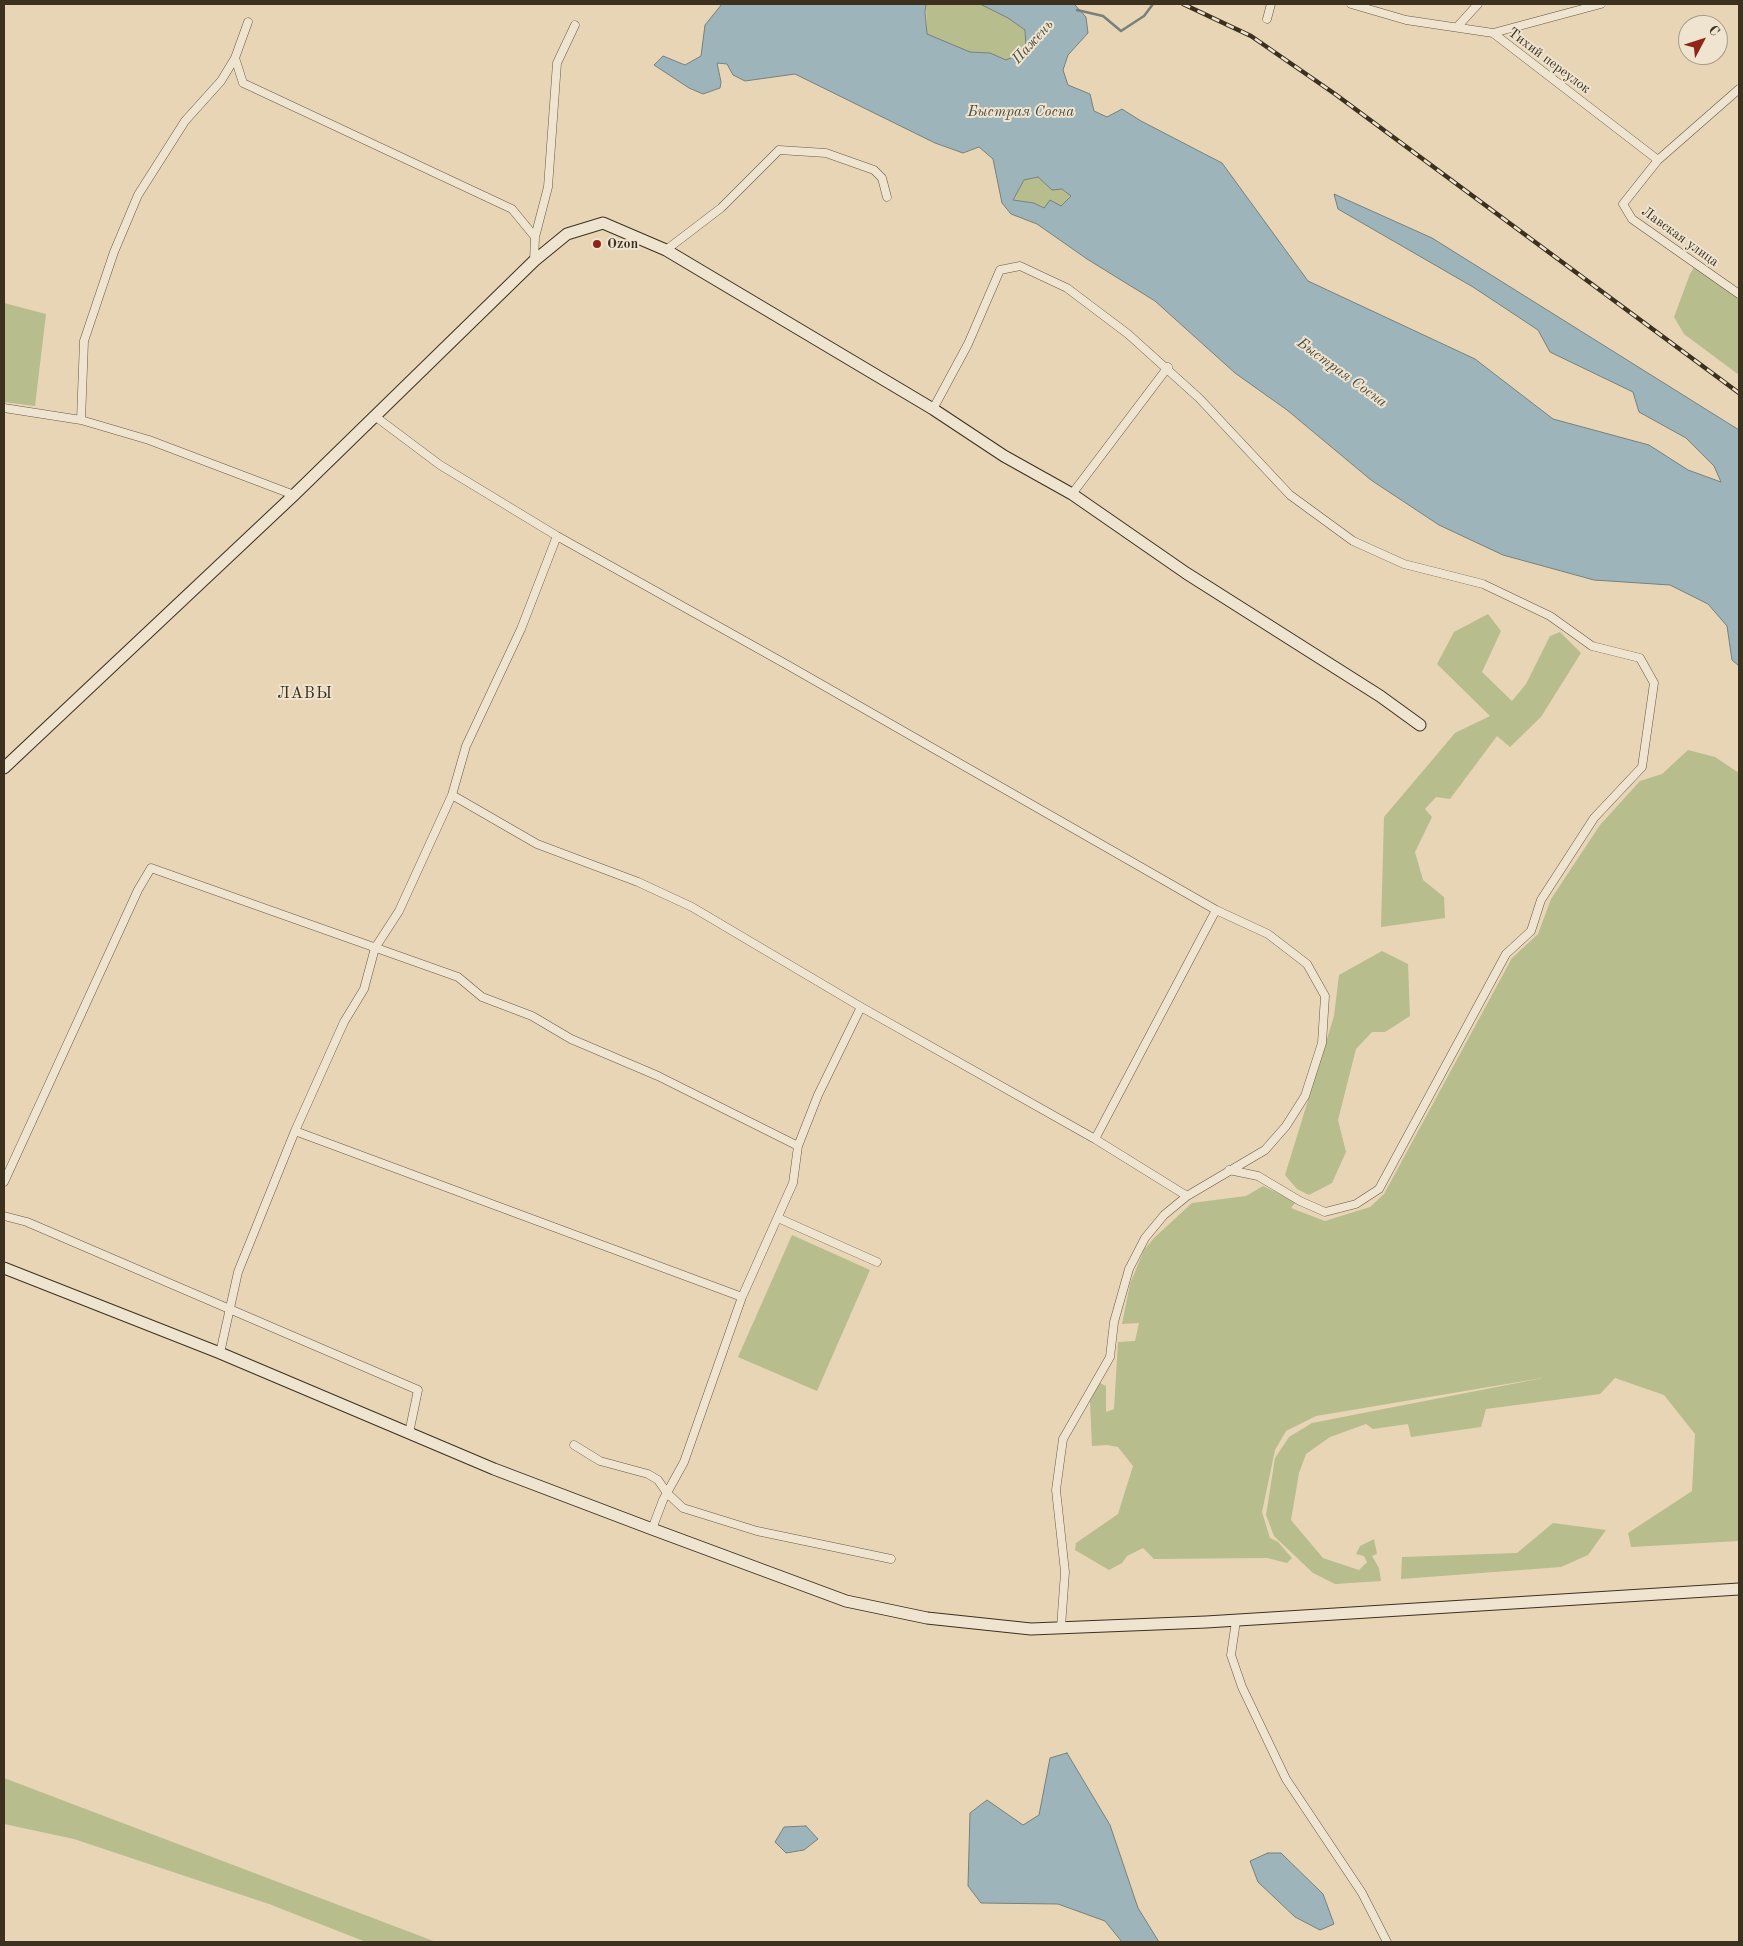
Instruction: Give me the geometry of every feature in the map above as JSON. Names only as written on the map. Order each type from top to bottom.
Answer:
[{"type":"main road","points":[[4,768],[294,495],[534,261],[567,234],[603,223],[666,250],[933,409],[1004,456],[1072,494],[1186,572],[1380,696],[1420,725]]},
{"type":"main road","points":[[4,1268],[220,1353],[494,1468],[652,1529],[846,1601],[927,1618],[1031,1629],[1061,1628],[1236,1621],[1739,1589]]},
{"type":"street","points":[[1267,19],[1271,4]]},
{"type":"street","name":"Тихий переулок","points":[[1351,4],[1406,20],[1458,26],[1493,34],[1658,160]]},
{"type":"street","points":[[1458,26],[1478,4]]},
{"type":"street","points":[[1493,34],[1601,4]]},
{"type":"street","points":[[82,420],[84,340],[114,252],[134,203],[185,121],[221,81],[235,58],[248,22]]},
{"type":"street","points":[[534,261],[535,237],[548,187],[557,63],[575,25]]},
{"type":"street","points":[[235,58],[243,83],[512,209],[535,237]]},
{"type":"street","name":"Лавская улица","points":[[1739,89],[1658,160],[1623,204],[1632,219],[1739,294]]},
{"type":"street","points":[[666,250],[722,208],[779,150],[826,153],[874,170],[882,178],[887,197]]},
{"type":"street","points":[[933,409],[968,344],[1000,270],[1020,266],[1067,288],[1128,334],[1168,368],[1290,495],[1353,540],[1404,564],[1483,584],[1550,616],[1592,646],[1640,658],[1654,684],[1642,767],[1594,818],[1541,900],[1531,931],[1506,954],[1379,1189],[1356,1204],[1326,1212],[1300,1200],[1258,1176],[1229,1170]]},
{"type":"street","points":[[1072,494],[1168,368]]},
{"type":"street","points":[[4,408],[82,420],[158,443],[294,495]]},
{"type":"street","points":[[376,416],[440,465],[557,536],[791,667],[1216,910],[1268,934],[1307,964],[1325,996],[1322,1043],[1305,1096],[1286,1126],[1265,1150],[1187,1196],[1164,1215],[1145,1238],[1129,1269],[1114,1322],[1110,1358],[1063,1439],[1056,1490],[1065,1572],[1061,1628]]},
{"type":"street","points":[[220,1353],[238,1272],[295,1131],[344,1022],[364,989],[374,948],[399,911],[452,795],[466,746],[521,629],[557,536]]},
{"type":"street","points":[[452,795],[537,844],[638,882],[692,906],[861,1007],[1095,1139],[1187,1196]]},
{"type":"street","points":[[4,1182],[138,890],[151,868],[458,977],[482,997],[532,1016],[571,1039],[658,1076],[798,1146]]},
{"type":"street","points":[[1095,1139],[1216,910]]},
{"type":"street","points":[[652,1529],[667,1493],[684,1462],[742,1297],[793,1183],[798,1146],[818,1095],[861,1007]]},
{"type":"street","points":[[295,1131],[742,1297]]},
{"type":"street","points":[[4,1216],[27,1222],[418,1390],[409,1433]]},
{"type":"street","points":[[778,1218],[877,1262]]},
{"type":"street","points":[[574,1445],[600,1460],[648,1474],[658,1480],[667,1493],[683,1508],[756,1531],[892,1558]]},
{"type":"street","points":[[1236,1621],[1231,1655],[1242,1687],[1286,1779],[1362,1894],[1387,1942]]},
{"type":"green space","points":[[926,4],[980,4],[1008,18],[1025,30],[1026,47],[1018,55],[1006,60],[990,53],[970,52],[950,45],[927,34]]},
{"type":"green space","points":[[1038,177],[1052,190],[1062,189],[1071,195],[1061,206],[1045,208],[1034,203],[1013,200],[1024,180]]},
{"type":"green space","points":[[1696,264],[1739,294],[1739,375],[1684,334],[1674,317],[1690,274]]},
{"type":"green space","points":[[4,303],[46,314],[35,406],[4,402]]},
{"type":"green space","points":[[1488,614],[1501,631],[1482,672],[1512,701],[1526,684],[1550,636],[1560,632],[1581,653],[1541,717],[1510,747],[1497,736],[1450,799],[1436,797],[1425,809],[1432,817],[1415,852],[1423,880],[1444,897],[1445,918],[1381,927],[1384,817],[1455,733],[1490,716],[1437,664],[1454,632]]},
{"type":"green space","points":[[1688,750],[1715,757],[1739,773],[1739,1541],[1631,1547],[1628,1533],[1692,1491],[1695,1434],[1664,1395],[1615,1378],[1600,1394],[1486,1409],[1481,1427],[1411,1437],[1408,1424],[1373,1429],[1366,1424],[1330,1437],[1306,1454],[1299,1473],[1291,1520],[1323,1558],[1359,1570],[1367,1562],[1364,1556],[1356,1554],[1360,1546],[1374,1539],[1377,1554],[1372,1556],[1379,1568],[1381,1581],[1335,1584],[1313,1573],[1274,1536],[1266,1515],[1275,1458],[1289,1437],[1312,1423],[1548,1377],[1316,1416],[1286,1431],[1275,1450],[1262,1512],[1270,1538],[1278,1542],[1292,1558],[1287,1563],[1267,1558],[1154,1559],[1143,1548],[1127,1556],[1122,1563],[1109,1570],[1075,1550],[1076,1543],[1118,1514],[1133,1466],[1118,1447],[1107,1445],[1092,1446],[1090,1401],[1100,1383],[1106,1386],[1106,1412],[1114,1409],[1118,1342],[1135,1341],[1139,1323],[1122,1324],[1130,1284],[1144,1250],[1154,1238],[1192,1203],[1246,1196],[1263,1186],[1296,1202],[1291,1208],[1325,1221],[1370,1207],[1384,1194],[1512,958],[1538,934],[1551,899],[1600,825],[1640,781],[1662,774]]},
{"type":"green space","points":[[1382,951],[1408,964],[1410,1016],[1385,1032],[1372,1032],[1356,1049],[1338,1120],[1346,1152],[1332,1183],[1309,1195],[1297,1189],[1285,1175],[1334,1016],[1339,975]]},
{"type":"green space","points":[[792,1235],[870,1270],[817,1391],[738,1357]]},
{"type":"green space","points":[[1553,1523],[1606,1530],[1588,1555],[1561,1567],[1401,1579],[1402,1557],[1517,1553]]},
{"type":"green space","points":[[4,1778],[436,1942],[366,1942],[269,1904],[74,1839],[4,1824]]},
{"type":"water","name":"Быстрая Сосна","points":[[722,4],[926,4],[927,34],[970,52],[990,53],[1006,60],[1018,55],[1026,47],[1025,30],[1008,18],[980,4],[1074,4],[1086,17],[1088,33],[1068,55],[1063,70],[1068,85],[1090,94],[1094,111],[1107,117],[1122,109],[1141,121],[1222,163],[1308,281],[1475,359],[1553,419],[1649,445],[1688,470],[1721,482],[1714,466],[1686,438],[1639,412],[1633,392],[1550,352],[1538,330],[1473,287],[1338,209],[1334,194],[1432,238],[1739,430],[1739,666],[1732,660],[1727,626],[1708,604],[1670,585],[1594,580],[1503,555],[1439,525],[1371,480],[1287,410],[1235,373],[1155,301],[1087,259],[1037,224],[1011,214],[1002,203],[993,159],[979,147],[963,153],[935,143],[795,74],[745,81],[733,75],[727,64],[717,63],[721,82],[720,88],[703,94],[689,88],[654,65],[663,56],[685,65],[701,56],[705,25]],"holes":[[[1038,177],[1052,190],[1062,189],[1071,196],[1061,206],[1050,200],[1044,208],[1034,203],[1013,200],[1024,180]]]},
{"type":"water","points":[[1067,1753],[1110,1825],[1138,1908],[1159,1942],[1122,1942],[1105,1921],[1058,1904],[981,1903],[968,1886],[970,1813],[987,1800],[1023,1825],[1039,1815],[1050,1758]]},
{"type":"water","points":[[806,1826],[818,1839],[804,1850],[786,1853],[775,1842],[784,1827]]},
{"type":"water","points":[[1268,1853],[1281,1853],[1323,1894],[1334,1924],[1320,1930],[1295,1917],[1258,1882],[1250,1861]]},
{"type":"waterway","name":"Пажень","points":[[1077,10],[1103,16],[1121,31],[1144,16],[1153,4]]},
{"type":"railway","points":[[1183,4],[1251,36],[1335,94],[1739,393]]},
{"type":"place","name":"Ozon","points":[[597,244]]},
{"type":"district","name":"ЛАВЫ","points":[[305,694]]}]
